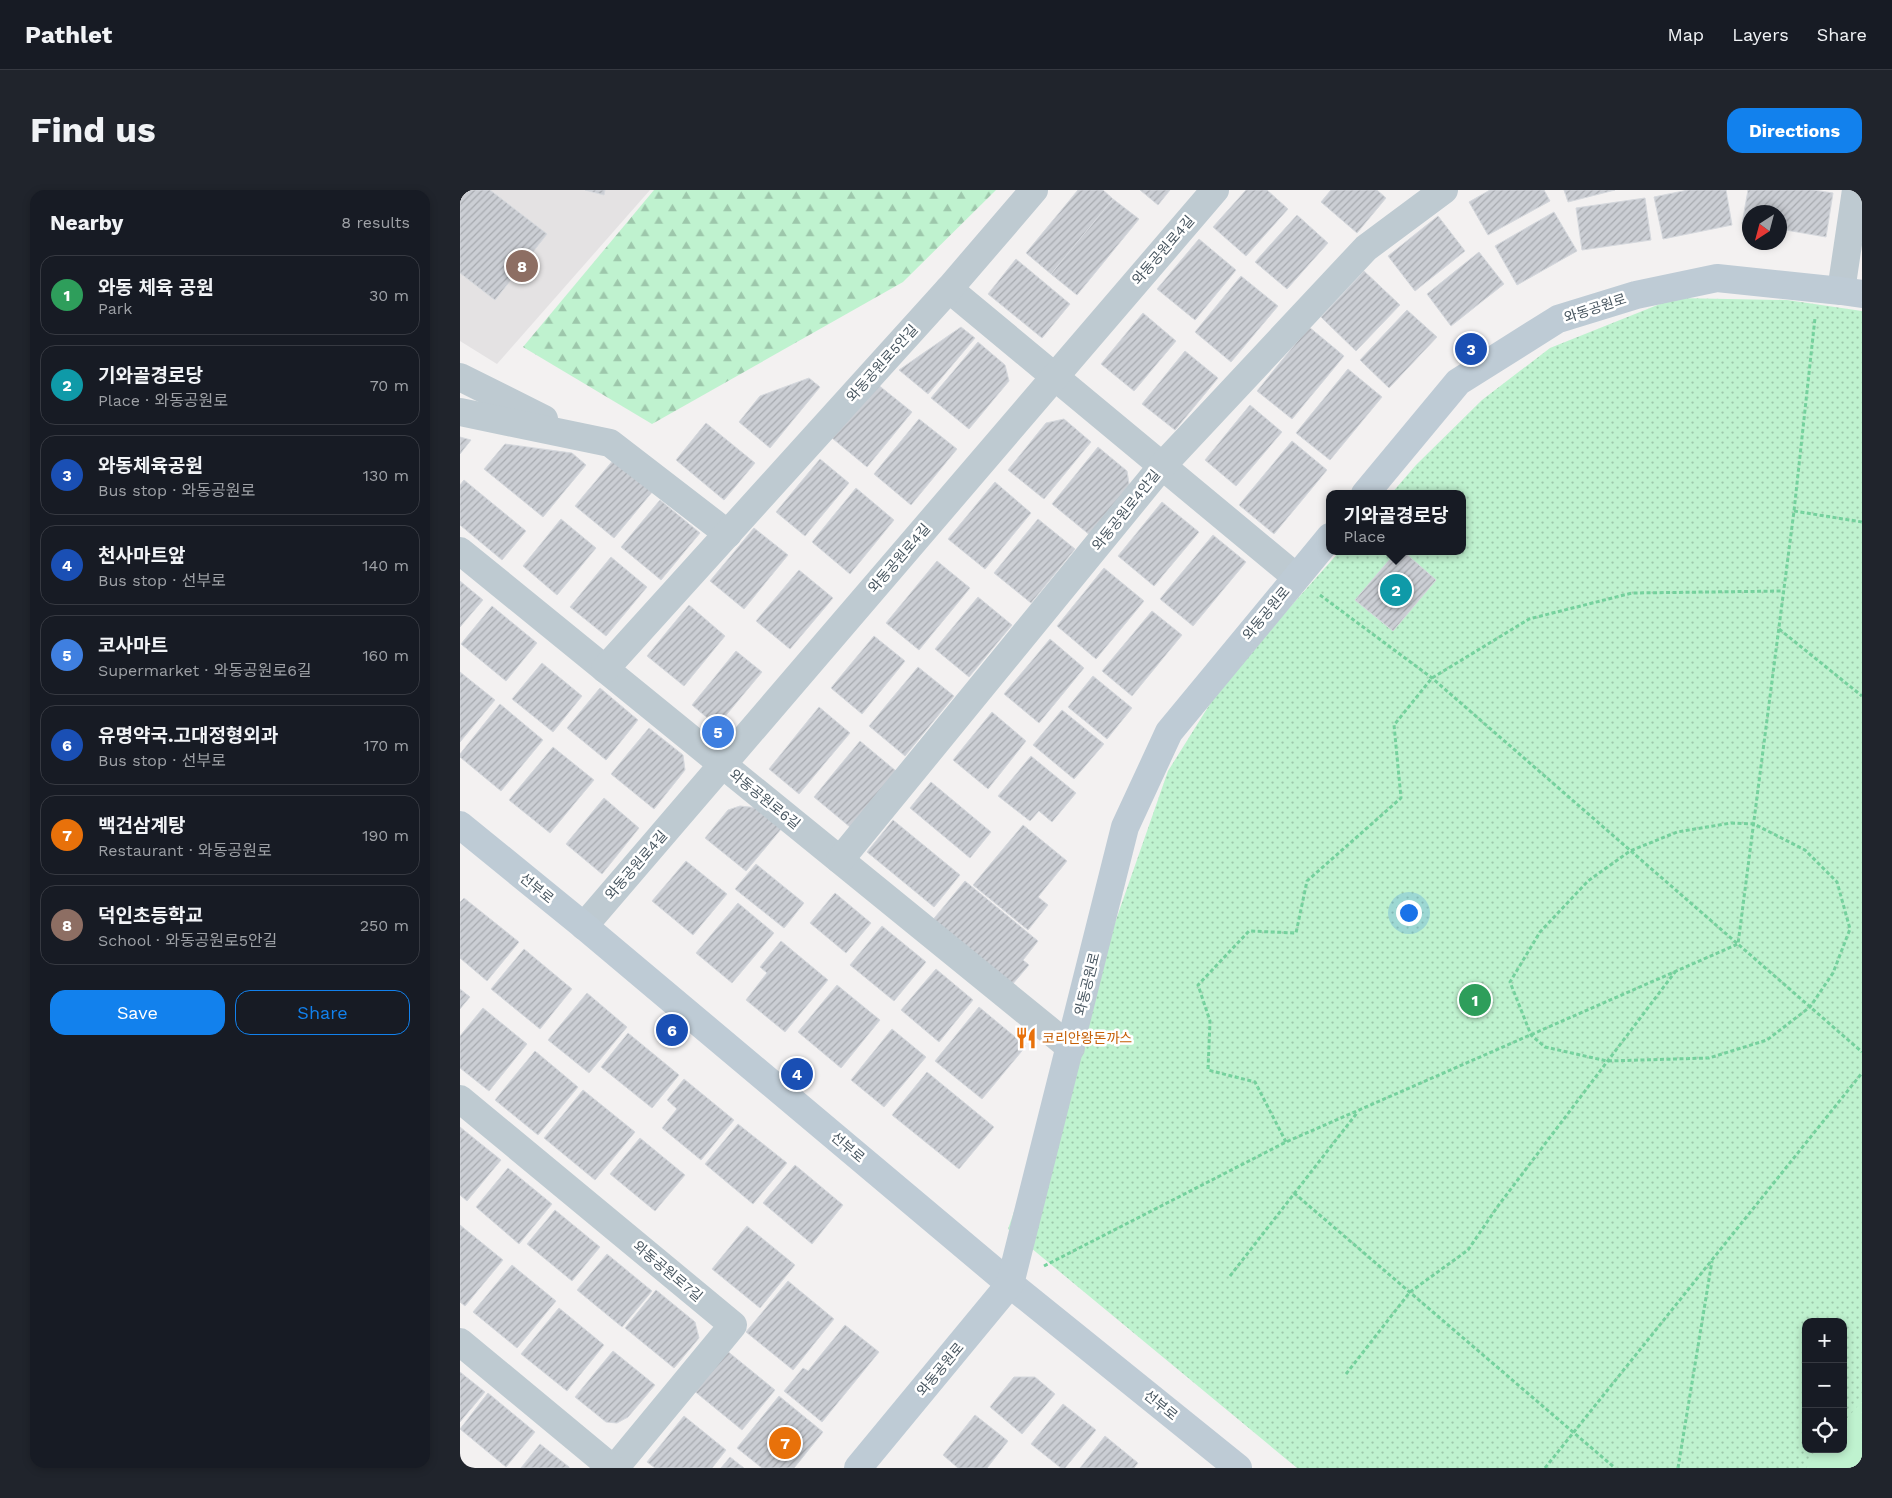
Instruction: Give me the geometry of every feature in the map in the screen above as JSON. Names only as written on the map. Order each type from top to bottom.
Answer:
[{"type":"street","name":"와동공원로5안길","points":[[605,669],[949,289],[1034,190]]},
{"type":"street","name":"와동공원로4길","points":[[584,926],[1215,190]]},
{"type":"street","name":"와동공원로4안길","points":[[840,860],[1162,466],[1366,248],[1444,190]]},
{"type":"street","points":[[1840,291],[1856,190]]},
{"type":"street","name":"와동공원로","points":[[1368,490],[1458,382],[1558,320],[1636,295],[1717,278],[1840,291]]},
{"type":"street","points":[[949,289],[1296,577]]},
{"type":"street","points":[[460,377],[579,436]]},
{"type":"street","points":[[460,412],[610,443],[728,534]]},
{"type":"street","name":"와동공원로","points":[[858,1468],[1010,1284],[1071,1048],[1125,827],[1169,732],[1326,542]]},
{"type":"street","name":"와동공원로6길","points":[[460,550],[1071,1048]]},
{"type":"street","name":"선부로","points":[[460,825],[584,926],[1010,1284],[1238,1468]]},
{"type":"street","name":"와동공원로7길","points":[[460,1099],[733,1325],[613,1468],[460,1342]]},
{"type":"path","points":[[1738,944],[1794,511],[1840,291]]},
{"type":"path","points":[[1794,511],[1862,522]]},
{"type":"path","points":[[1296,577],[1432,678],[1862,1052]]},
{"type":"path","points":[[1286,1142],[1255,1082],[1208,1070],[1210,1021],[1198,985],[1249,931],[1296,933],[1307,881],[1401,798],[1394,725],[1432,678],[1529,618],[1632,593],[1784,591]]},
{"type":"path","points":[[1779,629],[1862,696]]},
{"type":"path","points":[[1731,823],[1754,824],[1805,850],[1837,882],[1850,929],[1834,973],[1810,1007],[1767,1040],[1709,1058],[1607,1061],[1545,1047],[1531,1035],[1510,982],[1540,932],[1588,881],[1630,851],[1677,832],[1731,823]]},
{"type":"path","points":[[1010,1284],[1286,1142],[1738,944]]},
{"type":"path","points":[[1346,1374],[1410,1292],[1468,1250],[1498,1206],[1675,971]]},
{"type":"path","points":[[1545,1468],[1862,1073]]},
{"type":"path","points":[[1230,1276],[1358,1111]]},
{"type":"path","points":[[1294,1193],[1615,1468]]},
{"type":"path","points":[[1678,1468],[1712,1259]]},
{"type":"shaded area","points":[[460,190],[650,190],[497,364],[460,341]]},
{"type":"green space","points":[[654,190],[996,190],[903,282],[652,424],[523,347]]},
{"type":"green space","points":[[1675,298],[1787,300],[1862,311],[1862,1468],[1297,1468],[1008,1229],[1168,771],[1225,680],[1336,555],[1466,555],[1466,490],[1394,490],[1416,465],[1482,400],[1550,348]]},
{"type":"green space","points":[[1862,1401],[1862,1468],[1806,1468],[1818,1453],[1847,1453],[1847,1418]]},
{"type":"building","points":[[460,190],[490,190],[547,234],[495,300],[460,273]]},
{"type":"building","points":[[585,190],[605,190],[604,195]]},
{"type":"building","points":[[1078,190],[1103,190],[1113,199],[1051,274],[1026,253]]},
{"type":"building","points":[[1140,190],[1170,190],[1158,205]]},
{"type":"building","points":[[1246,190],[1267,190],[1288,209],[1246,256],[1213,227]]},
{"type":"building","points":[[1331,190],[1377,190],[1386,198],[1357,233],[1321,202]]},
{"type":"building","points":[[1490,190],[1544,190],[1550,201],[1488,235],[1469,202]]},
{"type":"building","points":[[1564,190],[1615,190],[1568,202]]},
{"type":"building","points":[[1688,190],[1726,190],[1732,225],[1663,239],[1654,197]]},
{"type":"building","points":[[1748,190],[1813,190],[1833,193],[1826,237],[1787,230],[1787,205],[1745,205]]},
{"type":"building","points":[[1645,198],[1651,240],[1582,250],[1576,208]]},
{"type":"building","points":[[1113,199],[1139,219],[1077,295],[1051,274]]},
{"type":"building","points":[[1554,212],[1577,251],[1517,285],[1495,246]]},
{"type":"building","points":[[1297,215],[1328,243],[1287,289],[1255,262]]},
{"type":"building","points":[[1438,216],[1465,251],[1415,291],[1388,256]]},
{"type":"building","points":[[1199,239],[1236,270],[1195,320],[1157,289]]},
{"type":"building","points":[[1479,252],[1504,284],[1451,326],[1427,294]]},
{"type":"building","points":[[1016,259],[1070,304],[1042,338],[988,294]]},
{"type":"building","points":[[1364,271],[1400,305],[1356,351],[1321,317]]},
{"type":"building","points":[[1241,276],[1278,306],[1231,362],[1195,332]]},
{"type":"building","points":[[1407,310],[1437,337],[1389,388],[1360,360]]},
{"type":"building","points":[[1143,313],[1176,341],[1134,391],[1101,364]]},
{"type":"building","points":[[961,327],[975,338],[928,394],[899,370]]},
{"type":"building","points":[[1309,327],[1344,356],[1292,419],[1257,391]]},
{"type":"building","points":[[978,342],[1005,365],[1009,381],[969,429],[931,398]]},
{"type":"building","points":[[1185,351],[1218,378],[1175,430],[1142,404]]},
{"type":"building","points":[[1348,369],[1382,397],[1330,460],[1296,433]]},
{"type":"building","points":[[809,378],[820,387],[770,448],[739,422],[760,396]]},
{"type":"building","points":[[877,384],[912,412],[867,467],[832,438]]},
{"type":"building","points":[[1250,405],[1282,432],[1236,486],[1205,460]]},
{"type":"building","points":[[919,419],[957,449],[911,505],[874,474]]},
{"type":"building","points":[[1064,419],[1091,442],[1044,499],[1008,470],[1046,423]]},
{"type":"building","points":[[706,423],[755,463],[724,500],[676,460]]},
{"type":"building","points":[[460,437],[471,440],[460,454]]},
{"type":"building","points":[[1292,441],[1327,470],[1274,534],[1239,505]]},
{"type":"building","points":[[505,444],[572,453],[586,465],[543,517],[484,469]]},
{"type":"building","points":[[1098,447],[1127,471],[1130,490],[1091,536],[1052,504]]},
{"type":"building","points":[[615,458],[653,491],[614,538],[575,506]]},
{"type":"building","points":[[820,459],[849,483],[805,536],[776,512]]},
{"type":"building","points":[[464,480],[526,531],[502,560],[460,525],[460,485]]},
{"type":"building","points":[[995,482],[1031,513],[985,569],[948,539]]},
{"type":"building","points":[[856,488],[894,520],[850,574],[812,542]]},
{"type":"building","points":[[660,500],[700,533],[661,580],[621,547]]},
{"type":"building","points":[[1162,502],[1199,532],[1154,586],[1118,556]]},
{"type":"building","points":[[561,519],[596,548],[557,595],[523,566]]},
{"type":"building","points":[[1038,519],[1075,549],[1031,603],[994,573]]},
{"type":"building","points":[[754,528],[788,555],[744,609],[710,581]]},
{"type":"building","points":[[1213,535],[1246,562],[1193,626],[1160,599]]},
{"type":"building","points":[[1394,555],[1408,555],[1436,580],[1393,631],[1355,600]]},
{"type":"building","points":[[611,557],[647,587],[606,636],[570,607]]},
{"type":"building","points":[[937,561],[970,588],[919,650],[886,623]]},
{"type":"building","points":[[1104,568],[1144,601],[1096,659],[1057,626]]},
{"type":"building","points":[[799,570],[833,598],[790,649],[756,621]]},
{"type":"building","points":[[460,581],[483,600],[460,627]]},
{"type":"building","points":[[978,597],[1012,625],[969,677],[935,649]]},
{"type":"building","points":[[689,605],[725,636],[684,686],[647,656]]},
{"type":"building","points":[[492,606],[537,643],[506,681],[461,644]]},
{"type":"building","points":[[1152,611],[1182,635],[1132,696],[1102,671]]},
{"type":"building","points":[[874,636],[905,661],[862,714],[831,688]]},
{"type":"building","points":[[1050,639],[1084,668],[1039,723],[1004,694]]},
{"type":"building","points":[[736,651],[762,672],[717,726],[692,705]]},
{"type":"building","points":[[542,663],[582,696],[553,732],[512,699]]},
{"type":"building","points":[[918,667],[954,696],[905,756],[869,726]]},
{"type":"building","points":[[460,672],[495,700],[460,742]]},
{"type":"building","points":[[1093,676],[1132,708],[1107,739],[1068,707]]},
{"type":"building","points":[[600,688],[638,720],[606,760],[567,728]]},
{"type":"building","points":[[500,704],[543,740],[501,791],[460,757],[460,754]]},
{"type":"building","points":[[819,707],[850,733],[799,794],[769,769]]},
{"type":"building","points":[[1062,710],[1104,744],[1074,779],[1033,745]]},
{"type":"building","points":[[992,712],[1026,741],[988,789],[953,760]]},
{"type":"building","points":[[649,728],[683,755],[685,770],[654,809],[611,774]]},
{"type":"building","points":[[860,741],[896,771],[850,827],[814,797]]},
{"type":"building","points":[[553,747],[594,780],[550,833],[509,800]]},
{"type":"building","points":[[1031,756],[1076,793],[1052,822],[1039,811],[1030,821],[998,796]]},
{"type":"building","points":[[931,782],[991,832],[970,858],[910,808]]},
{"type":"building","points":[[604,798],[639,828],[602,874],[566,844]]},
{"type":"building","points":[[740,806],[758,808],[782,828],[746,871],[705,838],[728,810]]},
{"type":"building","points":[[893,820],[960,875],[934,907],[867,852]]},
{"type":"building","points":[[1023,825],[1067,861],[1038,897],[1048,905],[1028,930],[973,885]]},
{"type":"building","points":[[686,861],[727,894],[693,935],[652,901]]},
{"type":"building","points":[[756,864],[804,903],[784,928],[735,889]]},
{"type":"building","points":[[965,881],[1038,941],[1023,960],[1029,965],[1005,993],[926,928]]},
{"type":"building","points":[[835,893],[871,923],[846,953],[810,923]]},
{"type":"building","points":[[464,898],[519,942],[487,981],[460,958],[460,902]]},
{"type":"building","points":[[738,903],[774,933],[732,983],[696,953]]},
{"type":"building","points":[[882,926],[926,962],[894,1001],[850,965]]},
{"type":"building","points":[[781,941],[828,980],[785,1032],[746,1000],[767,973],[760,967]]},
{"type":"building","points":[[524,949],[572,989],[540,1029],[491,989]]},
{"type":"building","points":[[936,969],[973,1000],[939,1042],[901,1010]]},
{"type":"building","points":[[837,985],[880,1020],[841,1068],[798,1032]]},
{"type":"building","points":[[460,989],[470,997],[460,1009]]},
{"type":"building","points":[[587,993],[627,1027],[589,1073],[548,1040]]},
{"type":"building","points":[[979,1007],[1026,1046],[982,1099],[935,1061]]},
{"type":"building","points":[[483,1008],[527,1044],[489,1091],[460,1068],[460,1036]]},
{"type":"building","points":[[892,1029],[926,1057],[884,1107],[851,1080]]},
{"type":"building","points":[[628,1033],[679,1075],[652,1108],[601,1067]]},
{"type":"building","points":[[535,1051],[578,1087],[538,1135],[495,1100]]},
{"type":"building","points":[[927,1072],[994,1127],[959,1169],[892,1115]]},
{"type":"building","points":[[684,1079],[734,1120],[701,1160],[662,1128],[677,1109],[667,1100]]},
{"type":"building","points":[[583,1090],[635,1132],[595,1180],[544,1138]]},
{"type":"building","points":[[738,1124],[787,1163],[753,1204],[705,1164]]},
{"type":"building","points":[[460,1127],[501,1160],[467,1201],[460,1195]]},
{"type":"building","points":[[640,1138],[685,1175],[655,1211],[610,1174]]},
{"type":"building","points":[[795,1165],[843,1205],[812,1244],[763,1203]]},
{"type":"building","points":[[508,1168],[552,1204],[519,1244],[476,1207]]},
{"type":"building","points":[[555,1210],[600,1247],[572,1281],[527,1244]]},
{"type":"building","points":[[460,1225],[503,1260],[465,1306],[460,1302]]},
{"type":"building","points":[[747,1226],[795,1265],[760,1308],[712,1269]]},
{"type":"building","points":[[607,1254],[652,1291],[622,1327],[577,1290]]},
{"type":"building","points":[[512,1265],[556,1301],[517,1348],[473,1312]]},
{"type":"building","points":[[788,1281],[834,1319],[793,1370],[746,1332]]},
{"type":"building","points":[[656,1290],[695,1322],[699,1338],[674,1368],[625,1328]]},
{"type":"building","points":[[559,1308],[604,1345],[567,1391],[521,1354]]},
{"type":"building","points":[[845,1325],[879,1352],[822,1422],[784,1391],[803,1368],[808,1371]]},
{"type":"building","points":[[726,1350],[775,1390],[742,1430],[693,1390]]},
{"type":"building","points":[[613,1351],[655,1385],[628,1417],[617,1423],[606,1422],[575,1397]]},
{"type":"building","points":[[460,1372],[485,1392],[460,1422]]},
{"type":"building","points":[[1014,1377],[1035,1377],[1055,1394],[1022,1434],[990,1407]]},
{"type":"building","points":[[488,1393],[535,1432],[506,1467],[460,1429]]},
{"type":"building","points":[[779,1396],[823,1432],[794,1468],[762,1468],[737,1448]]},
{"type":"building","points":[[1063,1404],[1096,1430],[1065,1468],[1061,1468],[1031,1444]]},
{"type":"building","points":[[975,1415],[1008,1441],[987,1468],[958,1468],[943,1455]]},
{"type":"building","points":[[684,1416],[726,1450],[712,1468],[655,1468],[647,1462]]},
{"type":"building","points":[[1105,1436],[1138,1463],[1134,1468],[1080,1468]]},
{"type":"building","points":[[540,1444],[569,1467],[569,1468],[521,1468]]},
{"type":"building","points":[[730,1457],[744,1468],[721,1468]]},
{"type":"place","name":"덕인초등학교","points":[[522,266]]},
{"type":"place","name":"와동체육공원","points":[[1471,349]]},
{"type":"place","name":"기와골경로당","points":[[1396,590]]},
{"type":"place","name":"코사마트","points":[[718,732]]},
{"type":"place","name":"와동 체육 공원","points":[[1475,1000]]},
{"type":"place","name":"유명약국.고대정형외과","points":[[672,1030]]},
{"type":"place","name":"코리안왕돈까스","points":[[1026,1038]]},
{"type":"place","name":"천사마트앞","points":[[797,1074]]},
{"type":"place","name":"백건삼계탕","points":[[785,1443]]}]
